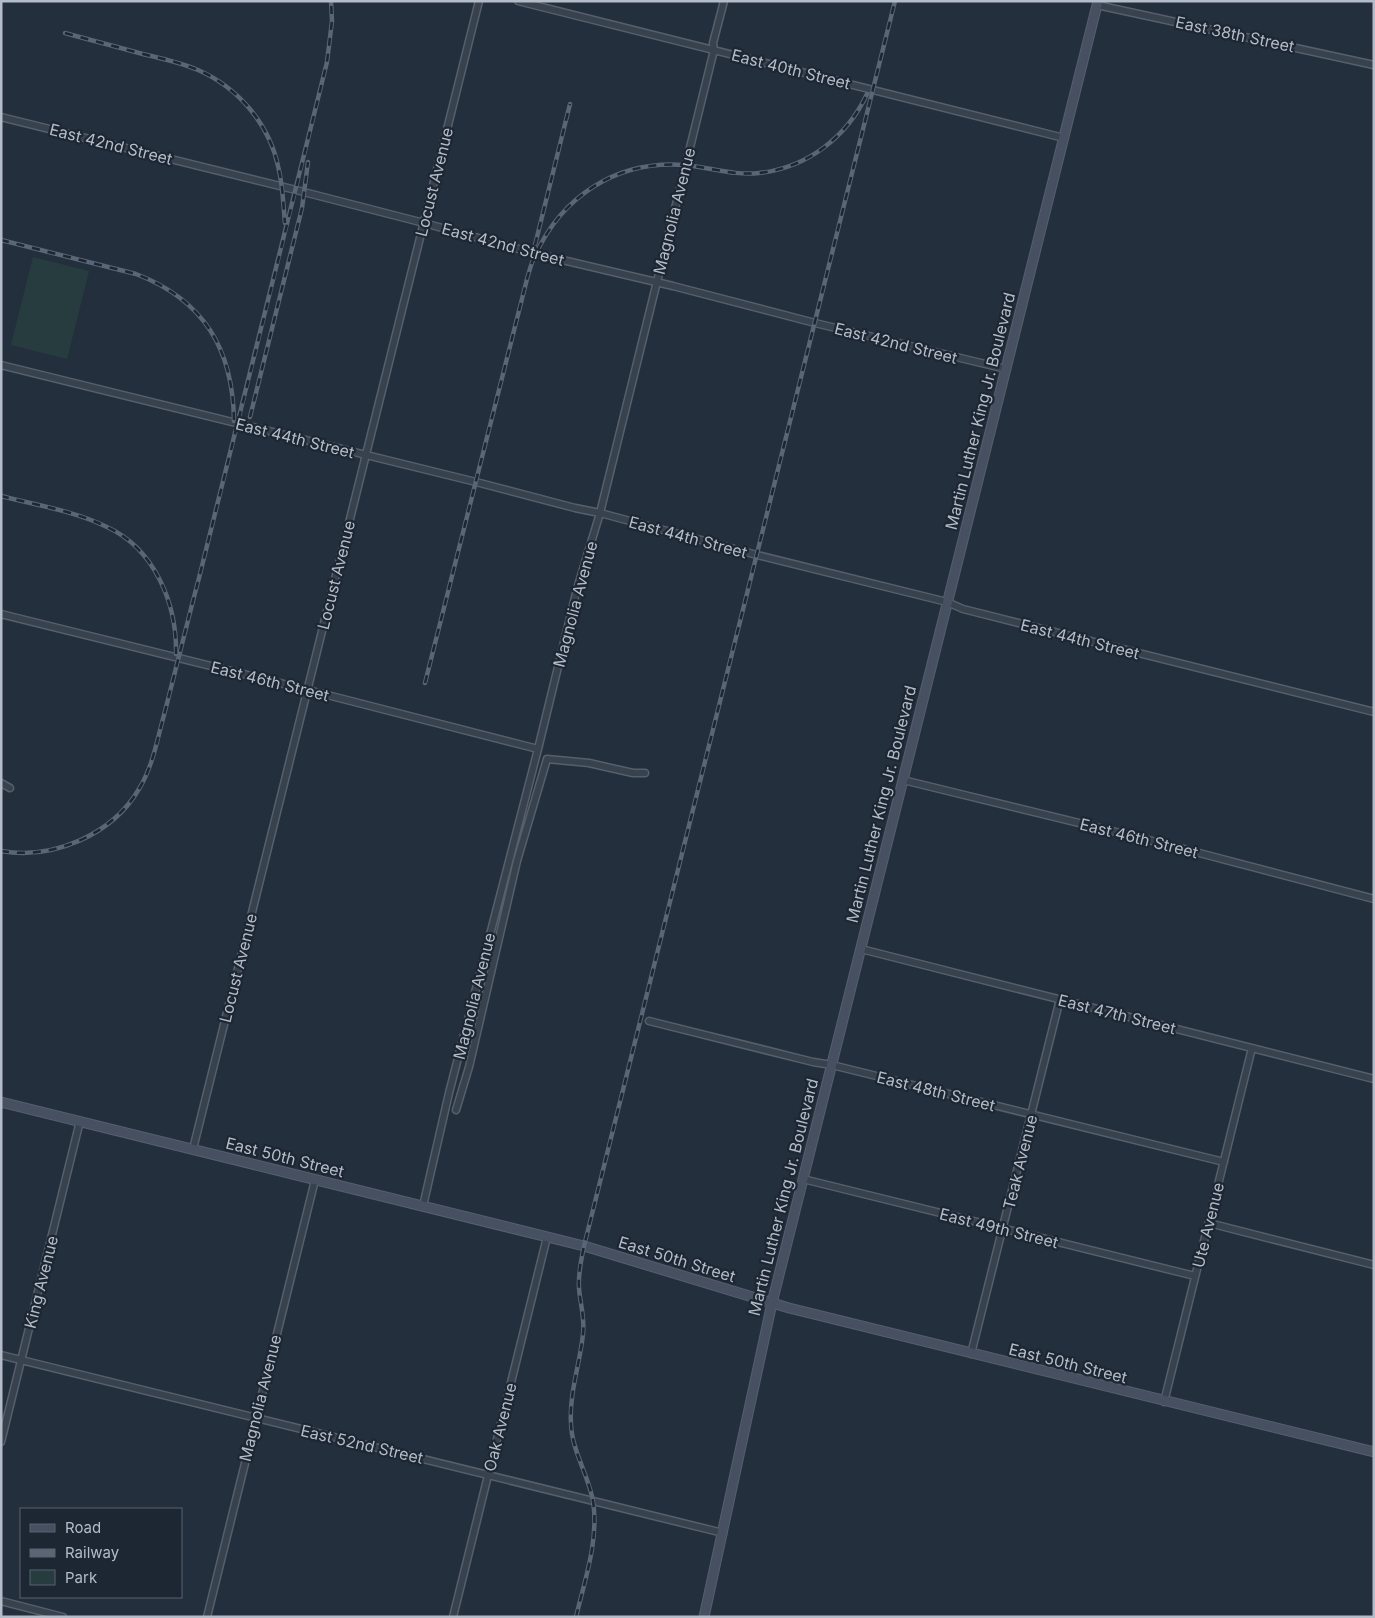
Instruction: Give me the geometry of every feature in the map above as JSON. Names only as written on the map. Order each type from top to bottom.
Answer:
[{"type":"main road","name":"Martin Luther King Jr. Boulevard","points":[[704,1617],[772,1303],[1097,3]]},
{"type":"main road","name":"East 50th Street","points":[[1,1102],[547,1237],[607,1253],[772,1303],[971,1354],[1374,1452]]},
{"type":"street","name":"Locust Avenue","points":[[193,1149],[479,1]]},
{"type":"street","name":"East 40th Street","points":[[518,1],[1064,138]]},
{"type":"street","name":"Magnolia Avenue","points":[[423,1206],[449,1093],[538,749],[577,589],[600,513],[714,50],[713,43],[724,1]]},
{"type":"street","name":"East 38th Street","points":[[1097,3],[1374,65]]},
{"type":"street","name":"East 42nd Street","points":[[1,117],[424,223],[533,254],[656,282],[1006,369]]},
{"type":"street","name":"East 44th Street","points":[[1,365],[600,513],[947,602],[963,610],[1374,712]]},
{"type":"street","name":"East 46th Street","points":[[1,614],[538,749]]},
{"type":"street","points":[[456,1110],[469,1067],[518,861],[547,759],[589,763],[634,773],[645,773]]},
{"type":"street","name":"East 46th Street","points":[[903,780],[1374,899]]},
{"type":"street","points":[[1,783],[10,788]]},
{"type":"street","name":"East 47th Street","points":[[861,949],[1374,1079]]},
{"type":"street","name":"Teak Avenue","points":[[971,1354],[1060,999]]},
{"type":"street","name":"East 48th Street","points":[[649,1021],[813,1062],[832,1064],[1224,1162]]},
{"type":"street","name":"Ute Avenue","points":[[1164,1402],[1252,1048]]},
{"type":"street","name":"King Avenue","points":[[1,1442],[80,1121]]},
{"type":"street","name":"East 49th Street","points":[[803,1179],[1195,1276]]},
{"type":"street","name":"Magnolia Avenue","points":[[207,1617],[315,1180]]},
{"type":"street","points":[[1209,1223],[1374,1265]]},
{"type":"street","name":"Oak Avenue","points":[[453,1617],[547,1237]]},
{"type":"street","name":"East 52nd Street","points":[[1,1355],[723,1533]]},
{"type":"street","points":[[1,1601],[63,1617]]},
{"type":"green space","points":[[33,257],[89,271],[67,359],[11,345]]},
{"type":"railway","points":[[1,851],[41,852],[79,841],[97,831],[127,805],[139,789],[148,771],[157,743],[199,578],[327,62],[332,21],[331,1]]},
{"type":"railway","points":[[576,1617],[593,1545],[594,1530],[591,1491],[574,1444],[571,1424],[573,1390],[582,1345],[583,1316],[579,1283],[582,1256],[895,1]]},
{"type":"railway","points":[[65,33],[191,67],[226,86],[249,108],[259,121],[274,150],[281,180],[285,223]]},
{"type":"railway","points":[[425,683],[529,271],[545,236],[559,217],[594,186],[614,176],[636,169],[659,165],[684,165],[749,174],[777,170],[793,165],[824,148],[837,137],[859,110],[867,94]]},
{"type":"railway","points":[[535,245],[570,104]]},
{"type":"railway","points":[[250,417],[302,208],[308,162]]},
{"type":"railway","points":[[1,240],[136,274],[160,285],[180,298],[197,313],[210,330],[220,350],[228,371],[234,421]]},
{"type":"railway","points":[[1,496],[95,521],[124,537],[138,549],[160,580],[167,598],[172,616],[176,654]]}]
